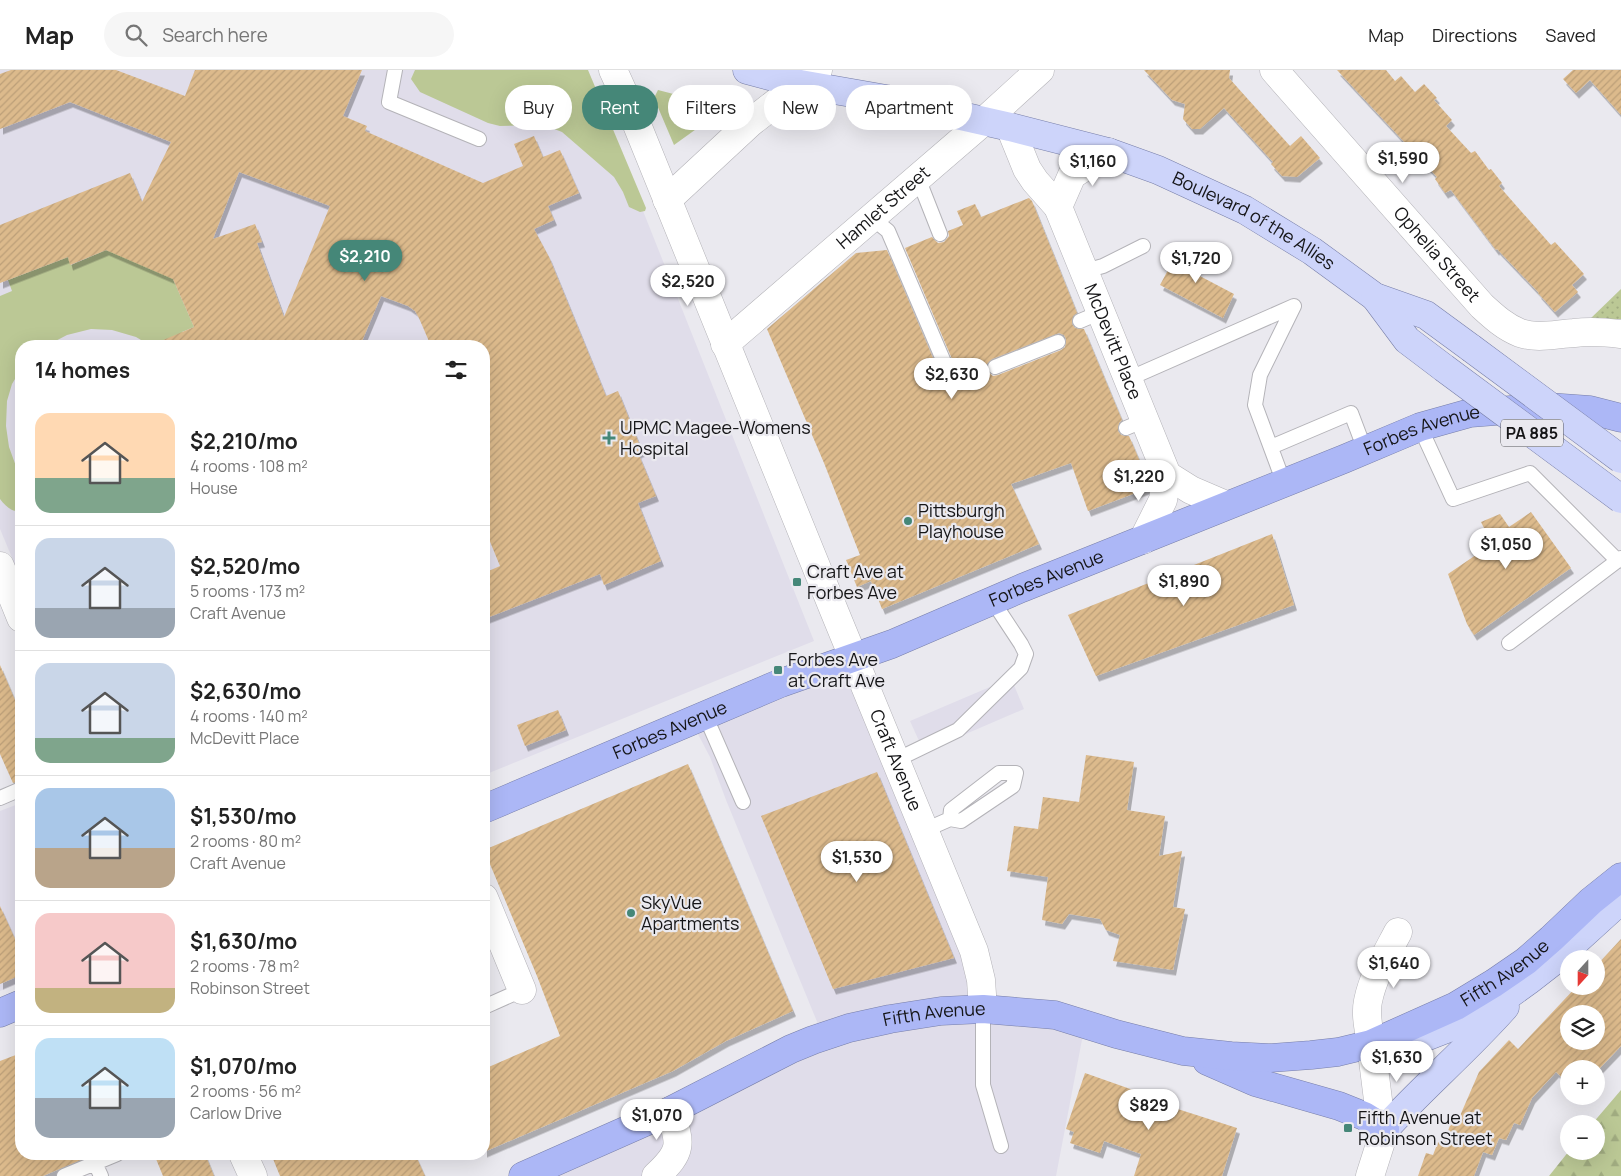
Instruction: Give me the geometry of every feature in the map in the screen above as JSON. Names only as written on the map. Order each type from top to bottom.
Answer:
[{"type":"highway","name":"Forbes Avenue","points":[[490,806],[781,683],[892,644],[992,600],[1420,427],[1470,413],[1548,407],[1590,410],[1621,418]]},
{"type":"highway","points":[[1518,410],[1566,420],[1621,438]]},
{"type":"highway","name":"Fifth Avenue","points":[[523,1176],[670,1111],[790,1049],[849,1028],[941,1011],[983,1009],[1055,1015],[1116,1034],[1183,1051],[1231,1056],[1270,1058],[1338,1052],[1371,1044],[1456,1006],[1494,983],[1532,956],[1590,901],[1621,877]]},
{"type":"highway","points":[[0,1013],[15,1007]]},
{"type":"highway","points":[[1183,1051],[1255,1082],[1339,1106],[1364,1116],[1385,1129]]},
{"type":"main road","name":"Boulevard of the Allies","points":[[747,70],[809,77],[886,99],[1010,127],[1108,152],[1158,170],[1245,210],[1278,229],[1312,251],[1375,297],[1426,315],[1621,459]]},
{"type":"main road","name":"Boulevard of the Allies","points":[[1375,297],[1407,340],[1621,499]]},
{"type":"main road","name":"Fifth Avenue","points":[[1371,1044],[1423,1038],[1459,1024],[1496,1004],[1555,960],[1621,900]]},
{"type":"main road","points":[[1385,1129],[1490,1023],[1528,981]]},
{"type":"street","name":"Craft Avenue","points":[[613,70],[629,105],[974,950],[981,980],[983,1009]]},
{"type":"street","name":"Hamlet Street","points":[[726,344],[984,121],[1040,70]]},
{"type":"street","name":"Ophelia Street","points":[[1274,70],[1482,306],[1505,326],[1521,334],[1538,336],[1584,332],[1621,334]]},
{"type":"street","points":[[667,200],[750,123],[809,77]]},
{"type":"street","name":"McDevitt Place","points":[[1010,127],[1027,169],[1058,207],[1085,271],[1091,317],[1128,379],[1135,424],[1167,475]]},
{"type":"street","points":[[1058,207],[1072,175],[1108,152]]},
{"type":"street","points":[[1144,540],[1163,500],[1167,475],[1191,490],[1226,505]]},
{"type":"street","points":[[0,566],[15,603]]},
{"type":"street","points":[[490,913],[522,990]]},
{"type":"street","points":[[1370,1176],[1385,1129],[1379,1108],[1368,1017],[1368,1001],[1378,971],[1398,932]]},
{"type":"street","points":[[656,1176],[678,1149],[678,1135],[670,1111]]},
{"type":"street","points":[[246,1160],[253,1176]]},
{"type":"lane","points":[[395,70],[389,102],[479,139]]},
{"type":"lane","points":[[918,178],[940,234]]},
{"type":"lane","points":[[872,218],[888,231],[944,362]]},
{"type":"lane","points":[[1085,271],[1103,266],[1143,246]]},
{"type":"lane","points":[[1128,379],[1294,306],[1260,375],[1255,405],[1284,483]]},
{"type":"lane","points":[[995,368],[1058,342]]},
{"type":"lane","points":[[1271,447],[1351,413],[1365,450]]},
{"type":"lane","points":[[1420,427],[1453,500],[1530,472],[1619,560],[1509,643]]},
{"type":"lane","points":[[896,760],[958,730],[1021,668],[1026,654],[992,600]]},
{"type":"lane","points":[[705,715],[743,802]]},
{"type":"lane","points":[[925,830],[950,819],[960,822],[1013,786],[1016,773],[999,773],[951,810],[950,819]]},
{"type":"lane","points":[[0,798],[15,792]]},
{"type":"lane","points":[[490,1004],[522,990]]},
{"type":"lane","points":[[983,1009],[984,1085],[1001,1146]]},
{"type":"lane","points":[[64,1176],[102,1160]]},
{"type":"lane","points":[[95,1163],[101,1176]]},
{"type":"shaded area","name":"UPMC Magee-Womens Hospital","points":[[0,70],[587,70],[593,85],[582,85],[582,130],[611,130],[814,641],[490,773],[490,340],[15,340],[15,565],[0,529]]},
{"type":"shaded area","points":[[854,658],[983,1009],[1085,1024],[1056,1176],[529,1176],[818,1024],[710,757],[691,721]]},
{"type":"shaded area","points":[[1011,678],[1024,709],[924,752],[910,721]]},
{"type":"shaded area","points":[[15,805],[15,985],[0,991],[0,811]]},
{"type":"green space","points":[[415,70],[588,70],[594,85],[582,85],[582,130],[613,130],[646,208],[645,211],[640,212],[629,207],[614,177],[562,132],[557,130],[572,130],[572,85],[505,85],[505,126],[500,126],[488,123],[420,92],[411,79]]},
{"type":"green space","points":[[658,90],[668,93],[668,130],[695,130],[674,145],[658,107]]},
{"type":"green space","points":[[106,250],[170,272],[194,327],[182,332],[186,340],[141,340],[112,330],[91,329],[67,335],[57,340],[15,340],[15,379],[7,401],[6,426],[9,447],[15,464],[15,511],[0,499],[0,296],[12,291],[8,280],[68,257],[71,265]]},
{"type":"green space","points":[[1621,289],[1621,319],[1590,319]]},
{"type":"green space","points":[[1621,1090],[1621,1176],[1549,1176],[1562,1160],[1605,1160],[1605,1115],[1600,1115]]},
{"type":"building","points":[[11,70],[116,70],[185,96],[195,70],[362,70],[343,116],[367,126],[365,131],[483,183],[523,166],[514,144],[534,136],[543,157],[560,150],[579,193],[548,206],[554,220],[534,229],[549,257],[606,396],[618,391],[642,451],[638,453],[656,496],[638,503],[661,561],[604,585],[600,574],[490,617],[490,570],[500,566],[490,542],[490,340],[428,340],[415,311],[408,306],[381,296],[363,340],[163,340],[194,327],[173,279],[106,250],[70,265],[68,257],[0,283],[0,225],[130,173],[142,202],[171,142],[70,102],[0,129],[0,74]],"holes":[[[239,172],[330,206],[284,317],[257,243],[262,242],[255,224],[213,239]]]},
{"type":"building","points":[[1144,70],[1230,70],[1229,78],[1290,146],[1301,136],[1320,158],[1297,177],[1282,176],[1271,164],[1273,162],[1224,108],[1200,129],[1192,129],[1183,119],[1185,104],[1172,100]]},
{"type":"building","points":[[1337,70],[1386,70],[1395,81],[1401,76],[1415,92],[1424,84],[1437,98],[1434,100],[1452,120],[1446,126],[1471,153],[1475,151],[1489,170],[1491,169],[1502,183],[1499,186],[1551,245],[1555,242],[1584,274],[1572,285],[1578,292],[1555,312],[1539,293],[1496,250],[1451,190],[1445,193],[1435,179],[1437,177]]},
{"type":"building","points":[[1573,70],[1621,70],[1621,115],[1590,80],[1576,93],[1563,79]]},
{"type":"building","points":[[1029,198],[1032,201],[1077,313],[1073,316],[1072,324],[1075,328],[1084,329],[1122,420],[1119,423],[1118,431],[1121,435],[1129,436],[1150,485],[1149,488],[1088,511],[1071,463],[1011,484],[1039,544],[882,609],[871,581],[857,587],[846,560],[860,555],[824,463],[767,329],[856,253],[887,250],[936,365],[942,371],[948,370],[953,364],[952,359],[905,248],[932,237],[938,243],[944,242],[949,236],[948,231],[963,225],[957,211],[975,204],[981,217]],"holes":[[[1059,333],[1064,335],[1066,339],[1065,347],[1061,350],[998,375],[993,376],[987,371],[986,365],[992,359]]]},
{"type":"building","points":[[1181,246],[1204,258],[1196,274],[1234,294],[1223,318],[1160,285]]},
{"type":"building","points":[[1531,512],[1571,568],[1474,635],[1467,624],[1448,574],[1492,544],[1481,522],[1500,514],[1509,527]]},
{"type":"building","points":[[1272,534],[1294,605],[1096,676],[1068,615]]},
{"type":"building","points":[[0,665],[15,700],[15,782],[13,783],[0,754]]},
{"type":"building","points":[[558,710],[566,730],[525,746],[517,725]]},
{"type":"building","points":[[1086,755],[1134,762],[1127,810],[1165,816],[1159,856],[1182,851],[1173,907],[1185,909],[1173,970],[1113,961],[1120,935],[1106,930],[1100,919],[1069,914],[1062,924],[1042,920],[1048,877],[1007,871],[1014,826],[1038,829],[1043,797],[1079,802]]},
{"type":"building","name":"SkyVue Apartments","points":[[688,764],[793,1011],[726,1041],[673,1071],[490,1149],[490,1066],[560,1036],[490,864],[490,847]]},
{"type":"building","points":[[877,772],[954,958],[833,989],[761,816]]},
{"type":"building","points":[[0,906],[15,939],[15,978],[0,984]]},
{"type":"building","points":[[1621,939],[1621,1046],[1605,1063],[1605,1060],[1560,1060],[1560,1076],[1556,1072],[1532,1098],[1520,1125],[1514,1123],[1506,1140],[1499,1138],[1492,1155],[1483,1152],[1474,1176],[1418,1176],[1426,1153],[1433,1155],[1438,1142],[1443,1144],[1451,1123],[1456,1125],[1479,1072],[1509,1040],[1518,1049],[1569,995],[1605,995],[1605,956]]},
{"type":"building","points":[[15,1055],[15,1160],[81,1160],[43,1176],[0,1176],[0,1061]]},
{"type":"building","points":[[1085,1073],[1136,1091],[1134,1095],[1237,1128],[1222,1176],[1134,1176],[1141,1154],[1104,1141],[1100,1153],[1070,1143],[1074,1132],[1066,1129]]},
{"type":"building","points":[[156,1160],[207,1160],[214,1176],[163,1176]]},
{"type":"building","points":[[273,1160],[418,1160],[425,1176],[280,1176]]},
{"type":"place","name":"UPMC Magee-Womens Hospital","points":[[609,438]]},
{"type":"place","name":"Pittsburgh Playhouse","points":[[908,521]]},
{"type":"place","name":"Craft Ave at Forbes Ave","points":[[797,582]]},
{"type":"place","name":"Forbes Ave at Craft Ave","points":[[778,670]]},
{"type":"place","name":"SkyVue Apartments","points":[[631,913]]},
{"type":"place","name":"Fifth Avenue at Robinson Street","points":[[1348,1128]]}]
